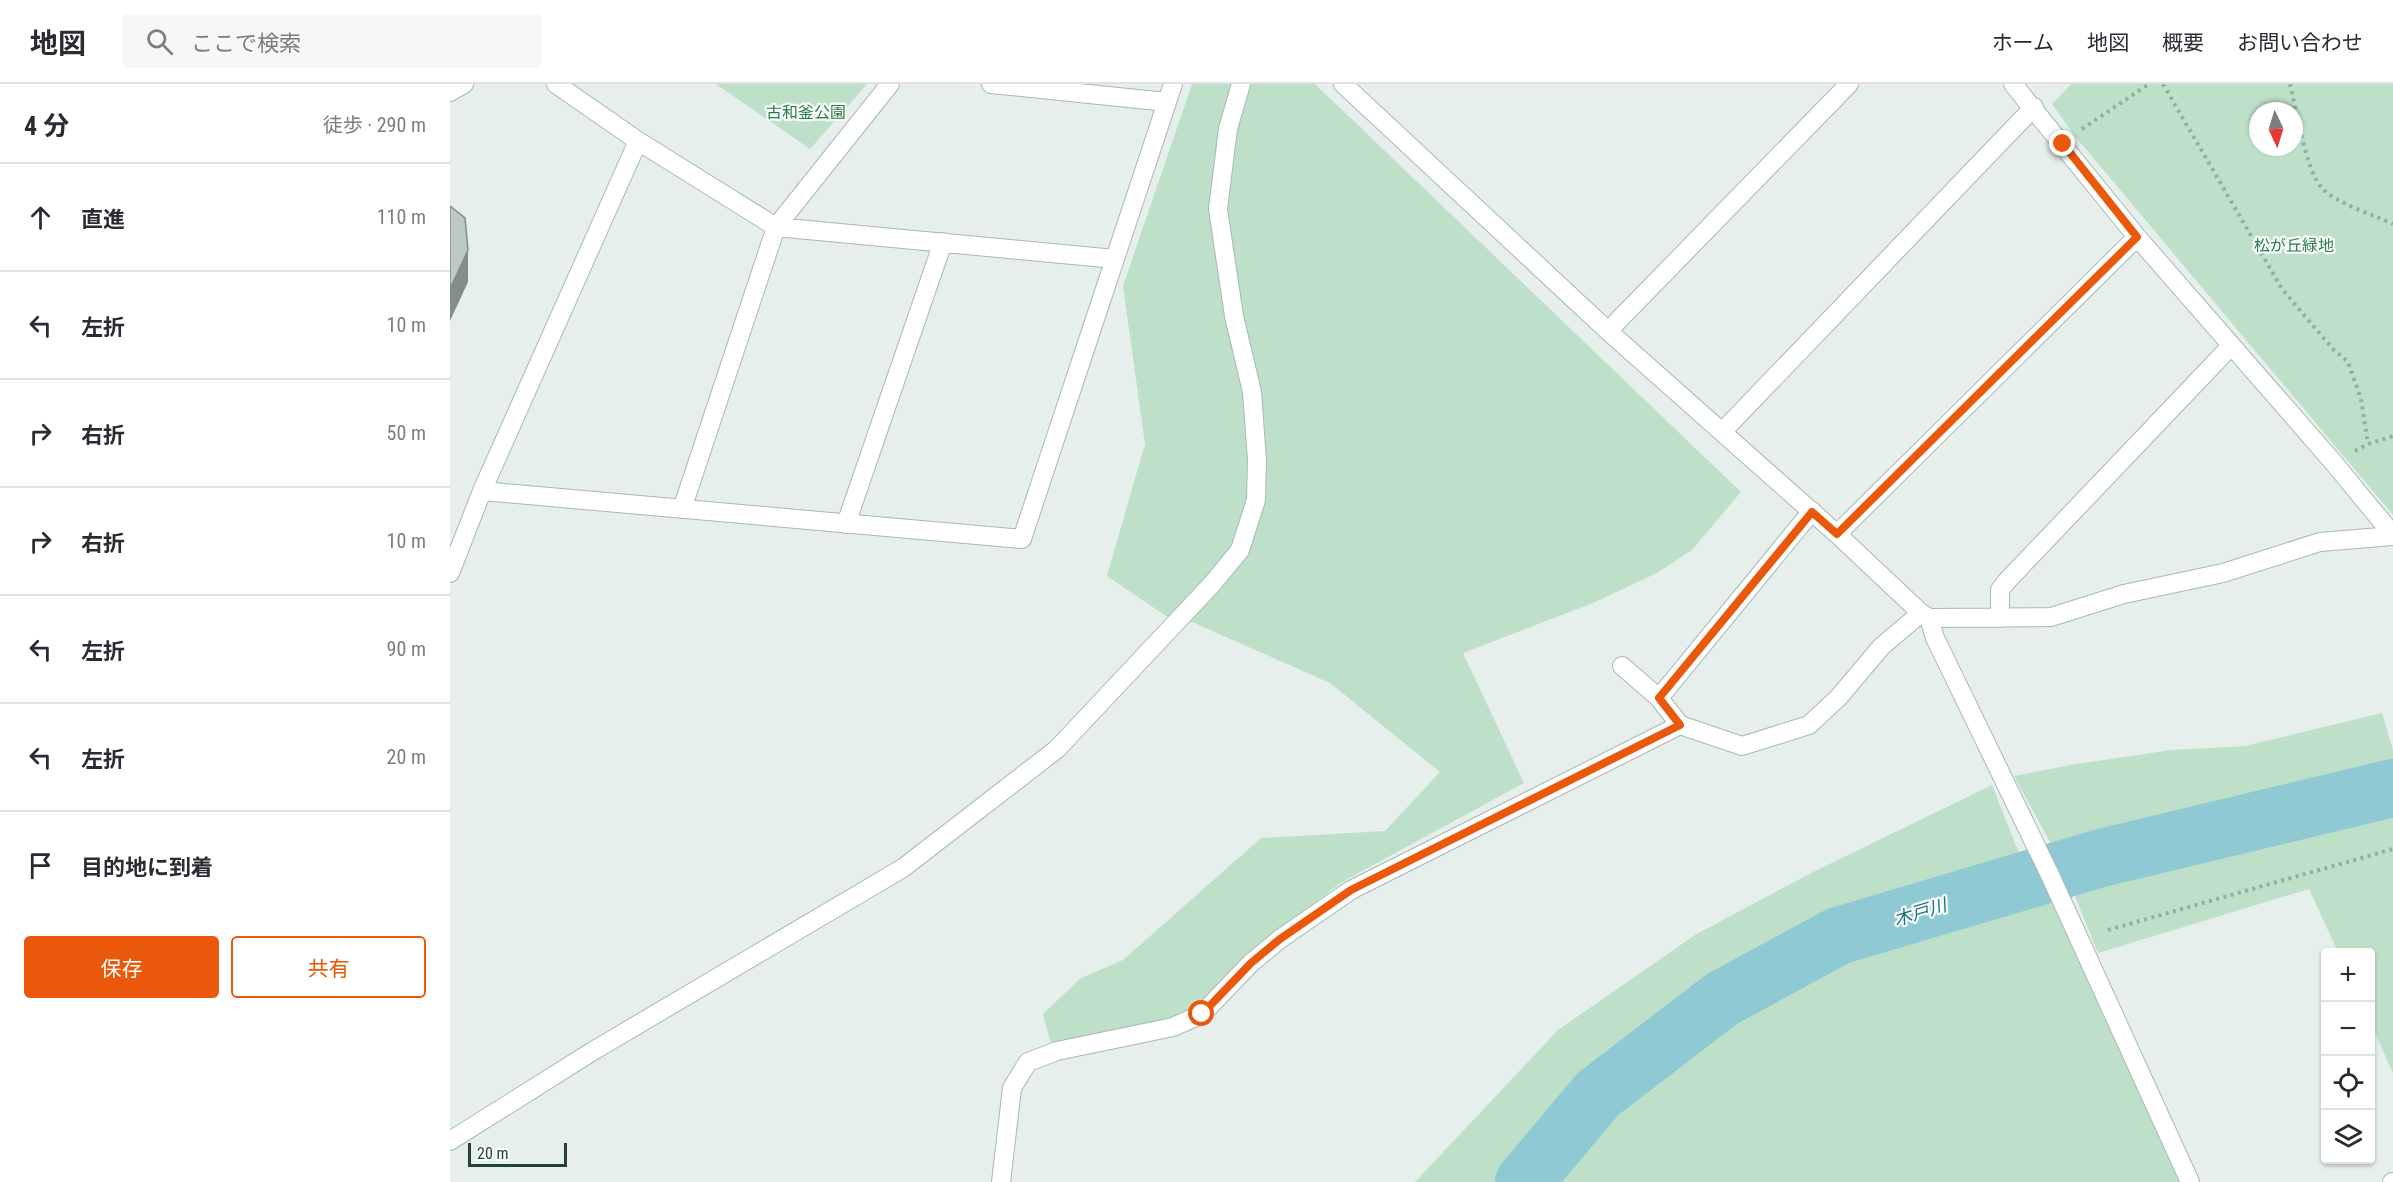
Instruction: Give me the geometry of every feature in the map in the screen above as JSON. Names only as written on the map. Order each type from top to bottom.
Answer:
[{"type":"street","points":[[450,92],[464,84]]},
{"type":"street","points":[[556,84],[638,141],[776,227],[1115,259]]},
{"type":"street","points":[[682,508],[776,227],[890,84]]},
{"type":"street","points":[[991,84],[1167,102]]},
{"type":"street","points":[[482,491],[1022,539],[1173,84]]},
{"type":"street","points":[[450,1141],[593,1050],[903,868],[1057,749],[1213,583],[1240,550],[1256,500],[1257,459],[1252,392],[1234,316],[1218,208],[1228,129],[1241,84]]},
{"type":"street","points":[[1343,84],[1608,331],[1837,534],[1925,616],[2050,875],[2190,1182]]},
{"type":"street","points":[[1608,331],[1849,84]]},
{"type":"street","points":[[2013,84],[2034,107],[2137,237],[2333,462],[2393,535]]},
{"type":"street","points":[[1722,432],[2034,107]]},
{"type":"street","points":[[450,573],[482,491],[638,141]]},
{"type":"street","points":[[1837,534],[2137,237]]},
{"type":"street","points":[[846,524],[943,242]]},
{"type":"street","points":[[2000,618],[2000,590],[2006,582],[2231,346]]},
{"type":"street","points":[[1659,698],[1812,512]]},
{"type":"street","points":[[1622,666],[1659,698],[1680,725],[1742,746],[1809,725],[1839,697],[1881,647],[1925,616],[2051,617],[2124,594],[2223,573],[2320,542],[2393,535]]},
{"type":"street","points":[[1001,1182],[1012,1088],[1028,1062],[1057,1051],[1173,1028],[1202,1014],[1251,963],[1280,939],[1351,890],[1680,725]]},
{"type":"path","points":[[2063,144],[2149,84]]},
{"type":"path","points":[[2163,84],[2282,289],[2332,349],[2348,362],[2361,399],[2368,444]]},
{"type":"path","points":[[2290,84],[2308,159],[2323,189],[2332,196],[2393,224]]},
{"type":"path","points":[[2333,462],[2368,444],[2393,436]]},
{"type":"path","points":[[2108,930],[2393,849]]},
{"type":"green space","name":"古和釜公園","points":[[716,84],[867,84],[810,149]]},
{"type":"green space","points":[[1192,84],[1315,84],[1741,492],[1692,550],[1657,573],[1593,603],[1463,653],[1524,783],[1342,882],[1275,933],[1197,1010],[1168,1022],[1051,1044],[1043,1014],[1081,978],[1123,960],[1261,838],[1385,831],[1440,772],[1330,683],[1192,622],[1166,616],[1107,576],[1145,444],[1123,286]]},
{"type":"green space","name":"松が丘緑地","points":[[2071,84],[2393,84],[2393,515],[2074,135],[2052,104]]},
{"type":"green space","points":[[2382,713],[2393,750],[2393,771],[2148,826],[2056,853],[2014,776],[2172,750],[2245,746]]},
{"type":"green space","points":[[1992,785],[2021,858],[1861,907],[1728,971],[1631,1047],[1541,1122],[1500,1182],[1415,1182],[1558,1030],[1695,935],[1811,873]]},
{"type":"green space","points":[[2393,805],[2393,1073],[2375,1033],[2375,948],[2336,948],[2309,889],[2098,953],[2074,894]]},
{"type":"green space","points":[[2043,887],[2083,955],[2182,1182],[1540,1182],[1597,1117],[1706,1026],[1830,957]]},
{"type":"building","points":[[450,206],[465,218],[468,250],[450,289]]},
{"type":"waterway","name":"木戸川","points":[[1524,1182],[1598,1094],[1722,999],[1838,936],[2101,858],[2393,788]]},
{"type":"route","points":[[1202,1014],[1251,963],[1280,939],[1351,890],[1680,725],[1659,698],[1812,512],[1837,534],[2137,237],[2063,144]]}]
